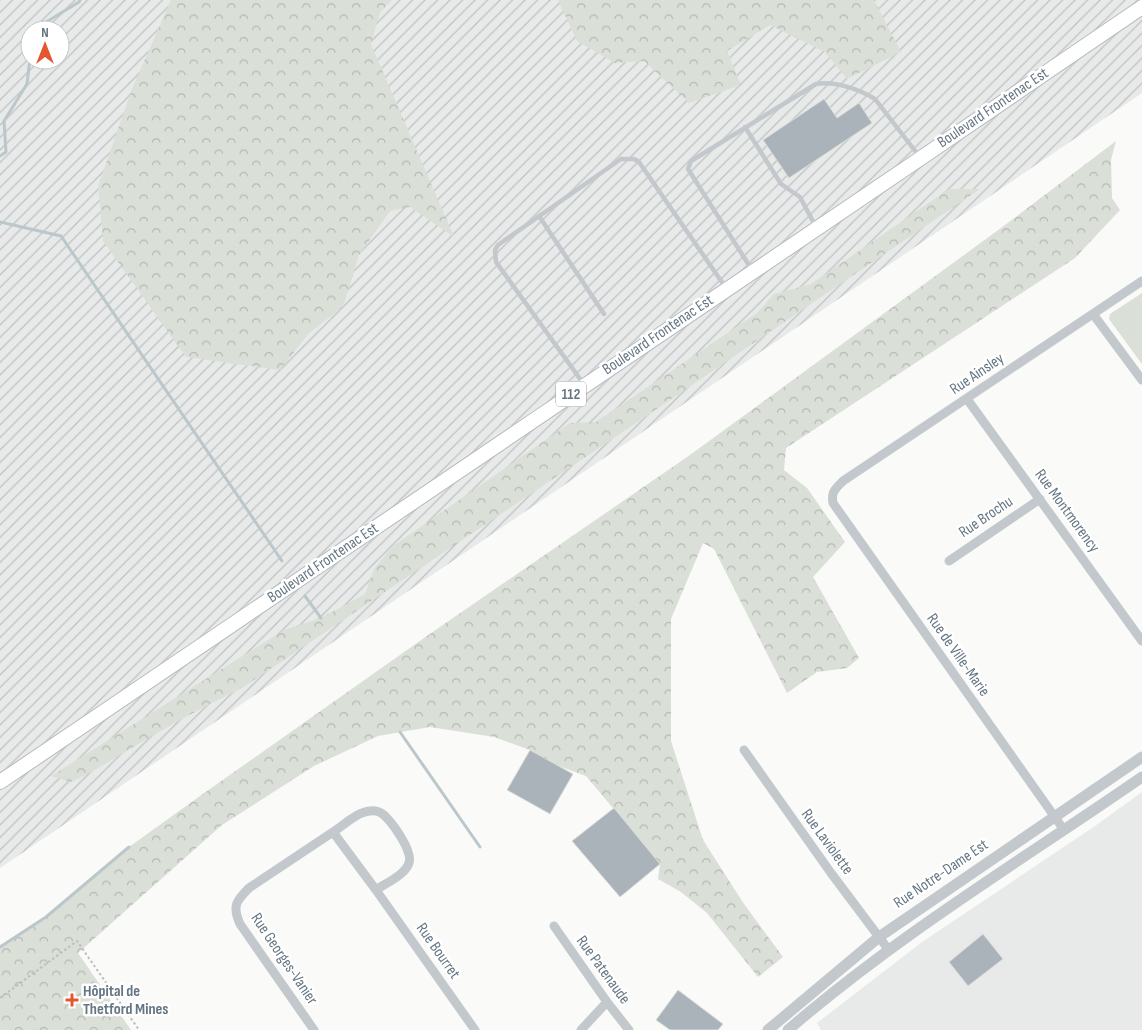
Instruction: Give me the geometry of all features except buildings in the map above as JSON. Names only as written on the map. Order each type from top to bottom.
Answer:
[{"type":"main road","name":"Boulevard Frontenac Est","points":[[0,782],[1142,7]]},
{"type":"street","name":"Rue Ainsley","points":[[832,495],[834,489],[843,481],[1142,281]]},
{"type":"street","points":[[1093,314],[1142,380]]},
{"type":"street","name":"Rue Montmorency","points":[[967,399],[1142,641]]},
{"type":"street","name":"Rue de Ville-Marie","points":[[832,495],[833,504],[1064,830]]},
{"type":"street","name":"Rue Brochu","points":[[949,561],[1040,499]]},
{"type":"street","name":"Rue Laviolette","points":[[744,750],[831,873],[888,949]]},
{"type":"street","name":"Rue Notre-Dame Est","points":[[768,1030],[879,937],[1142,756]]},
{"type":"street","name":"Rue Notre-Dame Est","points":[[788,1030],[888,949],[1142,777]]},
{"type":"street","points":[[333,832],[358,815],[368,811],[377,811],[384,816],[406,844],[410,855],[409,863],[403,872],[376,890]]},
{"type":"street","name":"Rue Bourret","points":[[333,832],[475,1030]]},
{"type":"street","name":"Rue Georges-Vanier","points":[[314,1030],[240,924],[235,913],[236,904],[249,888],[333,832]]},
{"type":"street","name":"Rue Patenaude","points":[[554,926],[629,1030]]},
{"type":"street","points":[[581,1030],[607,1002]]},
{"type":"lane","points":[[753,271],[688,169],[691,160],[816,84],[826,82],[866,94],[875,99],[921,158]]},
{"type":"lane","points":[[745,127],[781,184],[800,198],[816,229]]},
{"type":"lane","points":[[585,385],[496,262],[495,250],[498,245],[621,159],[634,159],[639,162],[727,289]]},
{"type":"lane","points":[[539,216],[604,314]]},
{"type":"lane","points":[[946,891],[953,904]]},
{"type":"path","points":[[0,998],[77,941],[139,1030]]},
{"type":"shaded area","points":[[0,0],[1142,0],[1142,93],[0,868]]},
{"type":"shaded area","points":[[1142,792],[1142,1030],[821,1030],[817,1023],[922,942],[1095,826]]},
{"type":"green space","points":[[171,0],[392,0],[380,12],[371,44],[454,237],[410,207],[390,211],[359,255],[343,307],[309,333],[280,370],[186,357],[103,241],[98,186],[132,89]]},
{"type":"green space","points":[[558,0],[874,0],[901,52],[847,79],[825,52],[770,25],[727,51],[741,85],[689,103],[644,61],[615,63],[577,41]]},
{"type":"green space","points":[[1116,141],[1111,160],[1112,198],[1120,210],[1075,258],[786,448],[784,470],[807,488],[845,542],[813,577],[859,658],[847,668],[817,672],[787,693],[714,549],[703,543],[671,619],[671,741],[703,840],[744,904],[783,957],[758,977],[707,913],[681,892],[658,879],[660,864],[586,776],[556,765],[530,750],[494,737],[430,727],[378,736],[314,766],[222,825],[78,953],[131,1030],[0,1030],[0,947],[46,917],[129,847],[424,638],[690,455],[1001,228]]},
{"type":"green space","points":[[949,189],[980,189],[242,688],[185,717],[82,777],[71,782],[51,776],[284,630],[321,618],[365,594],[374,569],[393,546],[570,423],[596,422],[757,313],[774,294],[811,284]]},
{"type":"green space","points":[[1142,293],[1142,364],[1109,319],[1110,314]]},
{"type":"waterway","points":[[49,20],[80,0]]},
{"type":"waterway","points":[[0,156],[6,152],[4,121],[27,84],[29,70]]},
{"type":"waterway","points":[[0,222],[61,236],[282,561]]},
{"type":"waterway","points":[[305,596],[321,618]]},
{"type":"waterway","points":[[400,732],[480,847]]},
{"type":"waterway","points":[[0,947],[46,917],[129,847]]},
{"type":"place","name":"Hôpital de Thetford Mines","points":[[72,1000]]}]
